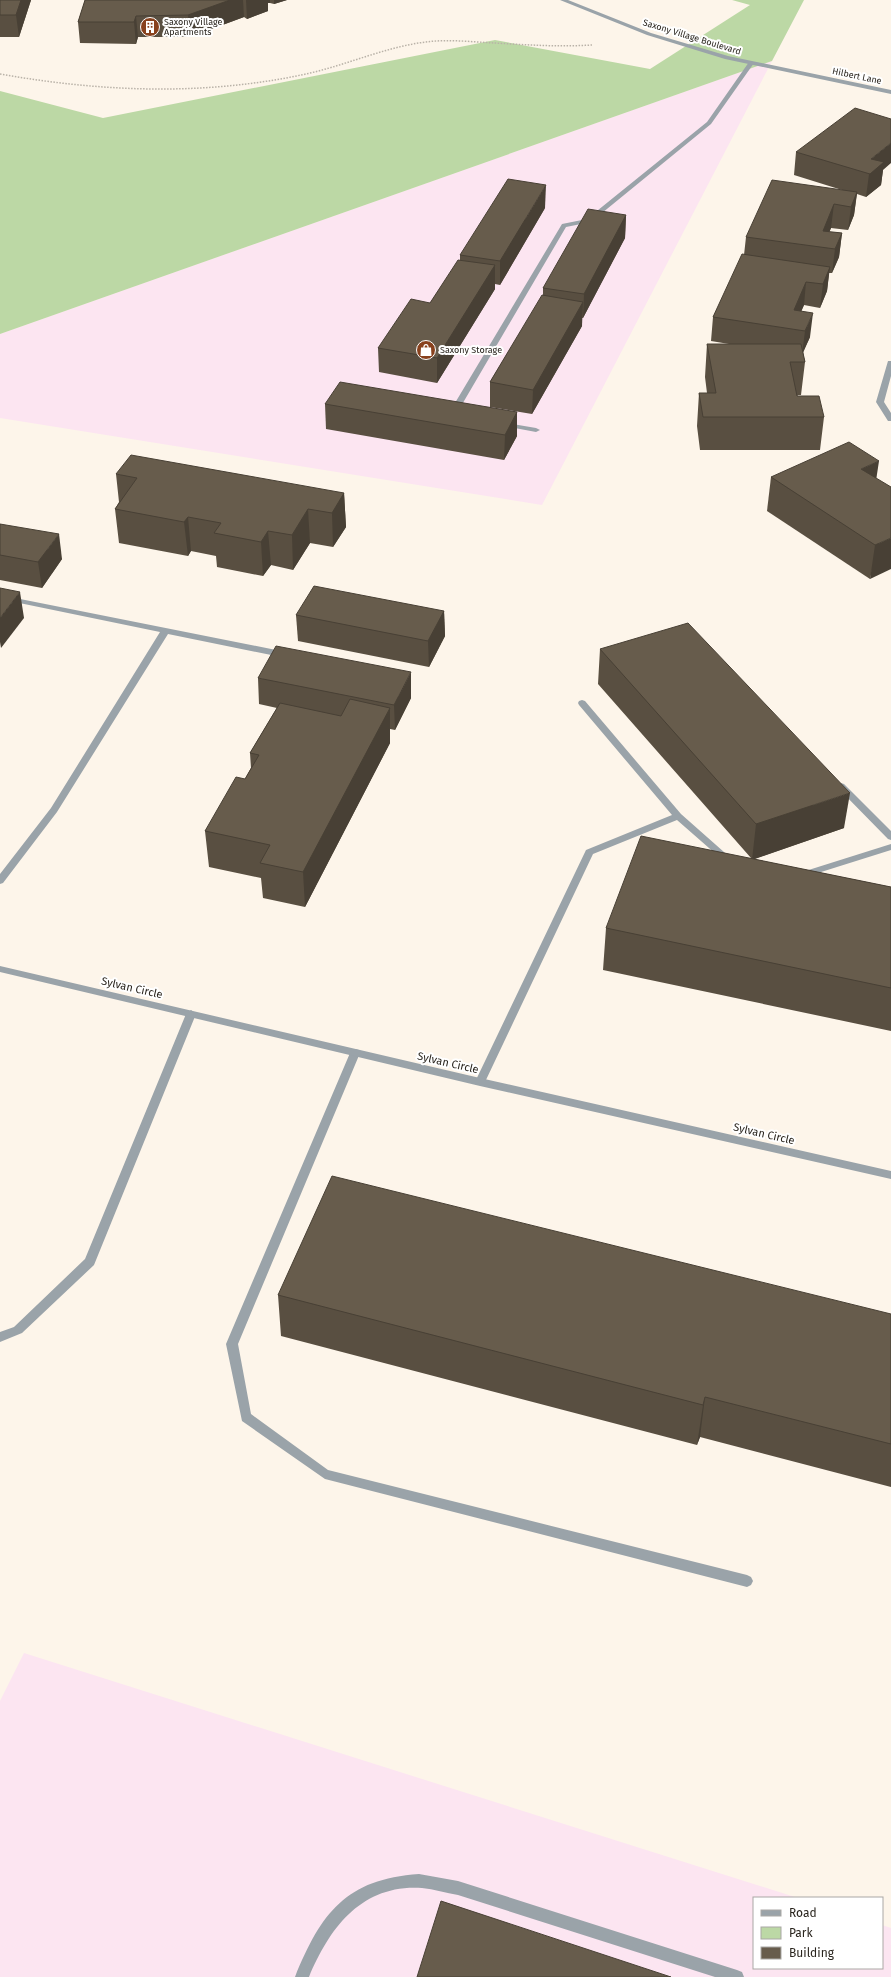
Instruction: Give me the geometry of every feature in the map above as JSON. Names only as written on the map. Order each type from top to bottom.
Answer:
[{"type":"street","name":"Saxony Village Boulevard","points":[[562,0],[649,34],[727,58],[820,77]]},
{"type":"street","points":[[452,415],[564,225],[589,221],[709,123],[751,63]]},
{"type":"street","name":"Hilbert Lane","points":[[820,77],[891,92]]},
{"type":"street","points":[[891,363],[880,402],[891,419]]},
{"type":"street","points":[[498,423],[536,430]]},
{"type":"street","points":[[0,597],[295,657]]},
{"type":"street","points":[[0,881],[54,810],[166,630]]},
{"type":"street","points":[[582,703],[678,816],[736,867]]},
{"type":"street","points":[[835,780],[891,837]]},
{"type":"street","points":[[480,1082],[589,852],[678,816]]},
{"type":"street","points":[[791,878],[891,847]]},
{"type":"street","name":"Sylvan Circle","points":[[0,970],[355,1054],[891,1175]]},
{"type":"street","points":[[0,1337],[18,1330],[90,1262],[191,1014]]},
{"type":"street","points":[[355,1054],[232,1344],[246,1417],[325,1474],[747,1581]]},
{"type":"street","points":[[302,1977],[311,1954],[330,1922],[361,1893],[385,1885],[419,1881],[458,1888],[737,1977]]},
{"type":"path","points":[[0,74],[29,80],[109,90],[204,89],[244,85],[301,75],[392,49],[427,42],[564,46],[595,45]]},
{"type":"shaded area","points":[[772,61],[542,505],[0,418],[0,334]]},
{"type":"shaded area","points":[[24,1653],[795,1897],[753,1897],[753,1969],[883,1969],[883,1925],[891,1928],[891,1977],[0,1977],[0,1701]]},
{"type":"green space","points":[[732,0],[804,0],[772,61],[0,334],[0,91],[103,118],[495,40],[650,69],[750,5]]},
{"type":"building","points":[[0,0],[21,0],[16,15],[0,15]]},
{"type":"building","points":[[85,0],[230,0],[188,15],[136,16],[134,22],[78,22]]},
{"type":"building","points":[[855,108],[891,119],[891,143],[871,159],[884,162],[870,174],[796,152]]},
{"type":"building","points":[[508,179],[546,185],[500,261],[460,255]]},
{"type":"building","points":[[772,180],[857,192],[851,207],[834,204],[823,231],[842,233],[835,249],[746,237]]},
{"type":"building","points":[[588,209],[626,215],[584,294],[543,288]]},
{"type":"building","points":[[742,254],[830,267],[823,284],[806,282],[794,310],[813,313],[805,331],[713,317]]},
{"type":"building","points":[[458,260],[495,265],[437,358],[378,348],[411,299],[430,303]]},
{"type":"building","points":[[542,295],[583,302],[533,390],[490,382]]},
{"type":"building","points":[[707,344],[801,344],[805,362],[790,362],[797,396],[819,396],[824,417],[703,417],[699,393],[716,393]]},
{"type":"building","points":[[340,382],[517,412],[505,435],[325,404]]},
{"type":"building","points":[[849,442],[879,461],[861,469],[891,487],[891,538],[875,545],[771,477]]},
{"type":"building","points":[[131,455],[344,493],[332,513],[308,509],[292,535],[268,531],[261,542],[214,533],[221,523],[188,517],[184,522],[115,509],[137,478],[116,474]]},
{"type":"building","points":[[0,524],[59,534],[38,562],[0,555]]},
{"type":"building","points":[[314,586],[444,611],[428,641],[296,615]]},
{"type":"building","points":[[0,588],[20,592],[0,618]]},
{"type":"building","points":[[688,623],[850,793],[756,824],[600,649]]},
{"type":"building","points":[[276,646],[411,672],[394,705],[258,678]]},
{"type":"building","points":[[350,699],[390,708],[303,872],[260,863],[270,845],[205,831],[236,777],[245,779],[259,755],[250,753],[280,703],[341,716]]},
{"type":"building","points":[[641,836],[891,887],[891,988],[606,928]]},
{"type":"building","points":[[332,1176],[891,1314],[891,1444],[705,1397],[703,1405],[278,1295]]},
{"type":"building","points":[[441,1901],[671,1977],[417,1977]]},
{"type":"place","name":"Saxony Village Apartments","points":[[150,27]]},
{"type":"place","name":"Saxony Storage","points":[[426,350]]}]
